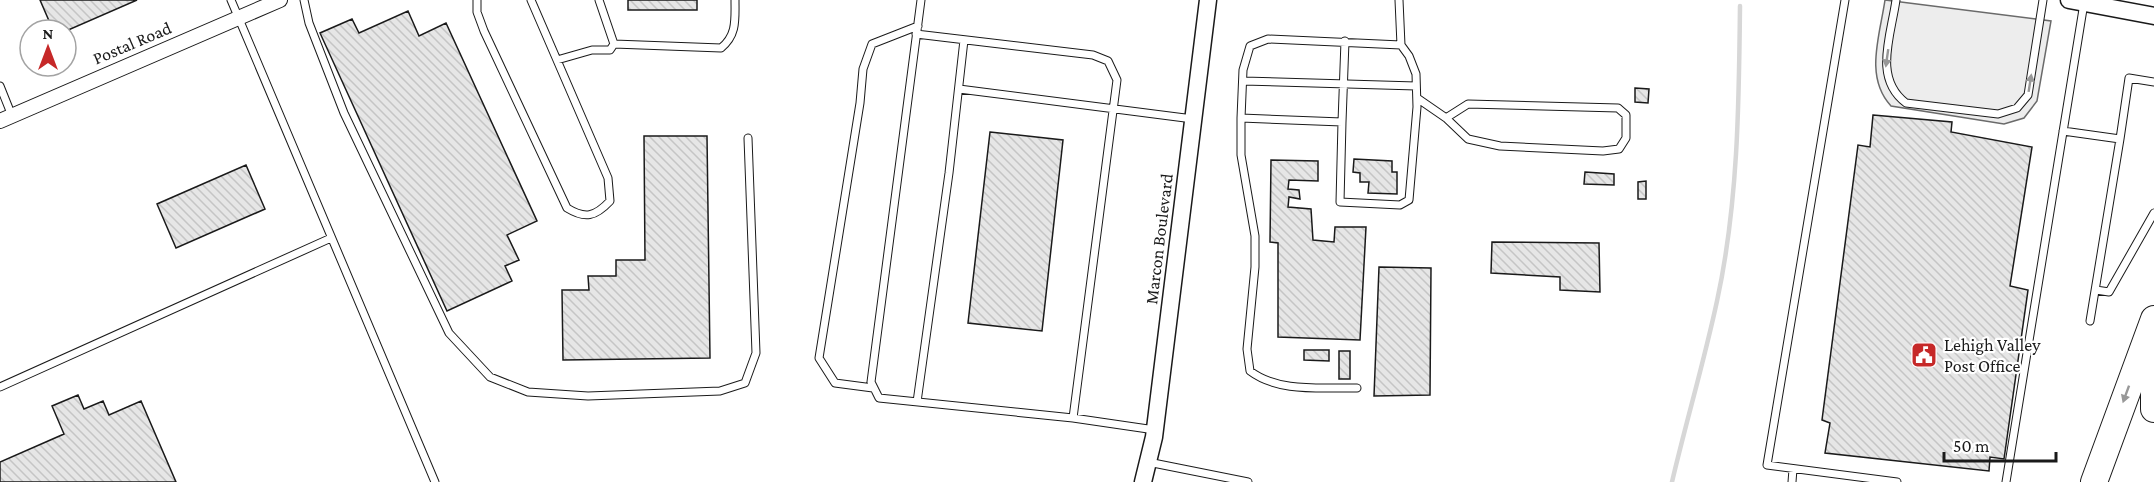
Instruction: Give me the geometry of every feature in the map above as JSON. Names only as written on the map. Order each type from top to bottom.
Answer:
[{"type":"highway","points":[[2094,482],[2154,319]]},
{"type":"highway","points":[[2154,366],[2154,409]]},
{"type":"street","name":"Postal Road","points":[[6,118],[280,0]]},
{"type":"street","name":"Marcon Boulevard","points":[[1143,482],[1155,430],[1208,0]]},
{"type":"street","points":[[2077,1],[2154,16]]},
{"type":"lane","points":[[231,0],[435,482]]},
{"type":"lane","points":[[304,0],[309,23],[344,113],[450,333],[490,377],[528,392],[588,396],[720,391],[745,383],[756,353],[748,138]]},
{"type":"lane","points":[[477,0],[477,12],[484,31],[567,208],[580,216],[594,214],[610,201],[608,178],[531,0]]},
{"type":"lane","points":[[599,0],[615,44]]},
{"type":"lane","points":[[615,44],[721,48],[730,40],[735,26],[735,0]]},
{"type":"lane","points":[[921,0],[871,382],[873,388],[879,398],[1073,418],[1155,430]]},
{"type":"lane","points":[[1345,41],[1340,202],[1400,205],[1408,200],[1417,98],[1416,74],[1410,56],[1401,45],[1399,0]]},
{"type":"lane","points":[[1845,0],[1767,465],[1897,482]]},
{"type":"lane","points":[[1896,0],[1885,74],[1894,94],[1906,103],[1998,114],[2017,108],[2028,95],[2043,0]]},
{"type":"lane","points":[[2006,482],[2063,132],[2077,1]]},
{"type":"lane","points":[[873,388],[835,383],[819,358],[860,103],[863,69],[872,44],[917,30],[964,40],[1093,56],[1108,61],[1117,80],[1073,418]]},
{"type":"lane","points":[[1357,388],[1300,387],[1264,381],[1250,371],[1247,349],[1255,267],[1255,236],[1241,155],[1243,81],[1250,46],[1268,39],[1401,45]]},
{"type":"lane","points":[[917,402],[964,40]]},
{"type":"lane","points":[[557,60],[592,50],[610,50],[615,44]]},
{"type":"lane","points":[[2090,321],[2129,78],[2154,82]]},
{"type":"lane","points":[[1243,81],[1416,86]]},
{"type":"lane","points":[[0,86],[6,118]]},
{"type":"lane","points":[[958,89],[1193,119]]},
{"type":"lane","points":[[1417,98],[1446,118],[1468,139],[1500,146],[1603,152],[1619,149],[1626,138],[1626,115],[1618,108],[1468,104],[1446,118]]},
{"type":"lane","points":[[1241,118],[1342,122]]},
{"type":"lane","points":[[2063,132],[2120,139]]},
{"type":"lane","points":[[2096,290],[2109,292],[2154,213]]},
{"type":"lane","points":[[0,387],[331,238]]},
{"type":"lane","points":[[1149,462],[1248,482]]},
{"type":"lane","points":[[1792,482],[1793,469]]},
{"type":"shaded area","points":[[1885,0],[2051,21],[2037,101],[2024,118],[2004,124],[1891,106],[1883,95],[1876,69],[1876,55]]},
{"type":"building","points":[[40,0],[137,0],[78,26],[78,18],[48,18]]},
{"type":"building","points":[[628,0],[697,0],[697,10],[628,10]]},
{"type":"building","points":[[408,11],[419,36],[446,23],[537,221],[507,235],[519,260],[505,266],[512,281],[447,311],[320,33],[352,19],[359,33]]},
{"type":"building","points":[[1635,88],[1649,89],[1648,103],[1635,102]]},
{"type":"building","name":"Lehigh Valley Post Office","points":[[1873,115],[1952,122],[1951,132],[2032,147],[2010,286],[2028,290],[2004,459],[1990,457],[1989,471],[1825,453],[1830,423],[1822,420],[1858,145],[1870,147]]},
{"type":"building","points":[[990,132],[1063,140],[1042,331],[968,323]]},
{"type":"building","points":[[644,136],[707,136],[710,358],[563,360],[562,290],[589,290],[588,276],[616,276],[616,260],[645,260]]},
{"type":"building","points":[[1354,159],[1392,161],[1392,172],[1397,172],[1397,194],[1368,193],[1369,182],[1360,182],[1360,173],[1353,172]]},
{"type":"building","points":[[1271,160],[1318,161],[1318,181],[1289,180],[1288,189],[1299,190],[1300,199],[1289,197],[1288,207],[1311,209],[1313,240],[1334,242],[1335,227],[1366,227],[1360,340],[1278,337],[1278,243],[1270,242]]},
{"type":"building","points":[[246,165],[265,209],[176,248],[157,204]]},
{"type":"building","points":[[1585,172],[1614,174],[1614,185],[1584,184]]},
{"type":"building","points":[[1646,181],[1646,199],[1638,199],[1638,182]]},
{"type":"building","points":[[1492,242],[1599,243],[1600,292],[1560,290],[1560,277],[1491,273]]},
{"type":"building","points":[[1379,267],[1431,268],[1430,395],[1374,396]]},
{"type":"building","points":[[1304,350],[1329,350],[1329,361],[1304,360]]},
{"type":"building","points":[[1339,351],[1350,351],[1350,379],[1339,379]]},
{"type":"building","points":[[78,395],[84,409],[103,401],[109,415],[141,401],[176,482],[0,482],[0,462],[64,434],[52,406]]},
{"type":"waterway","points":[[1672,482],[1712,324],[1724,265],[1736,154],[1740,6]]},
{"type":"place","name":"Lehigh Valley Post Office","points":[[1924,355]]}]
